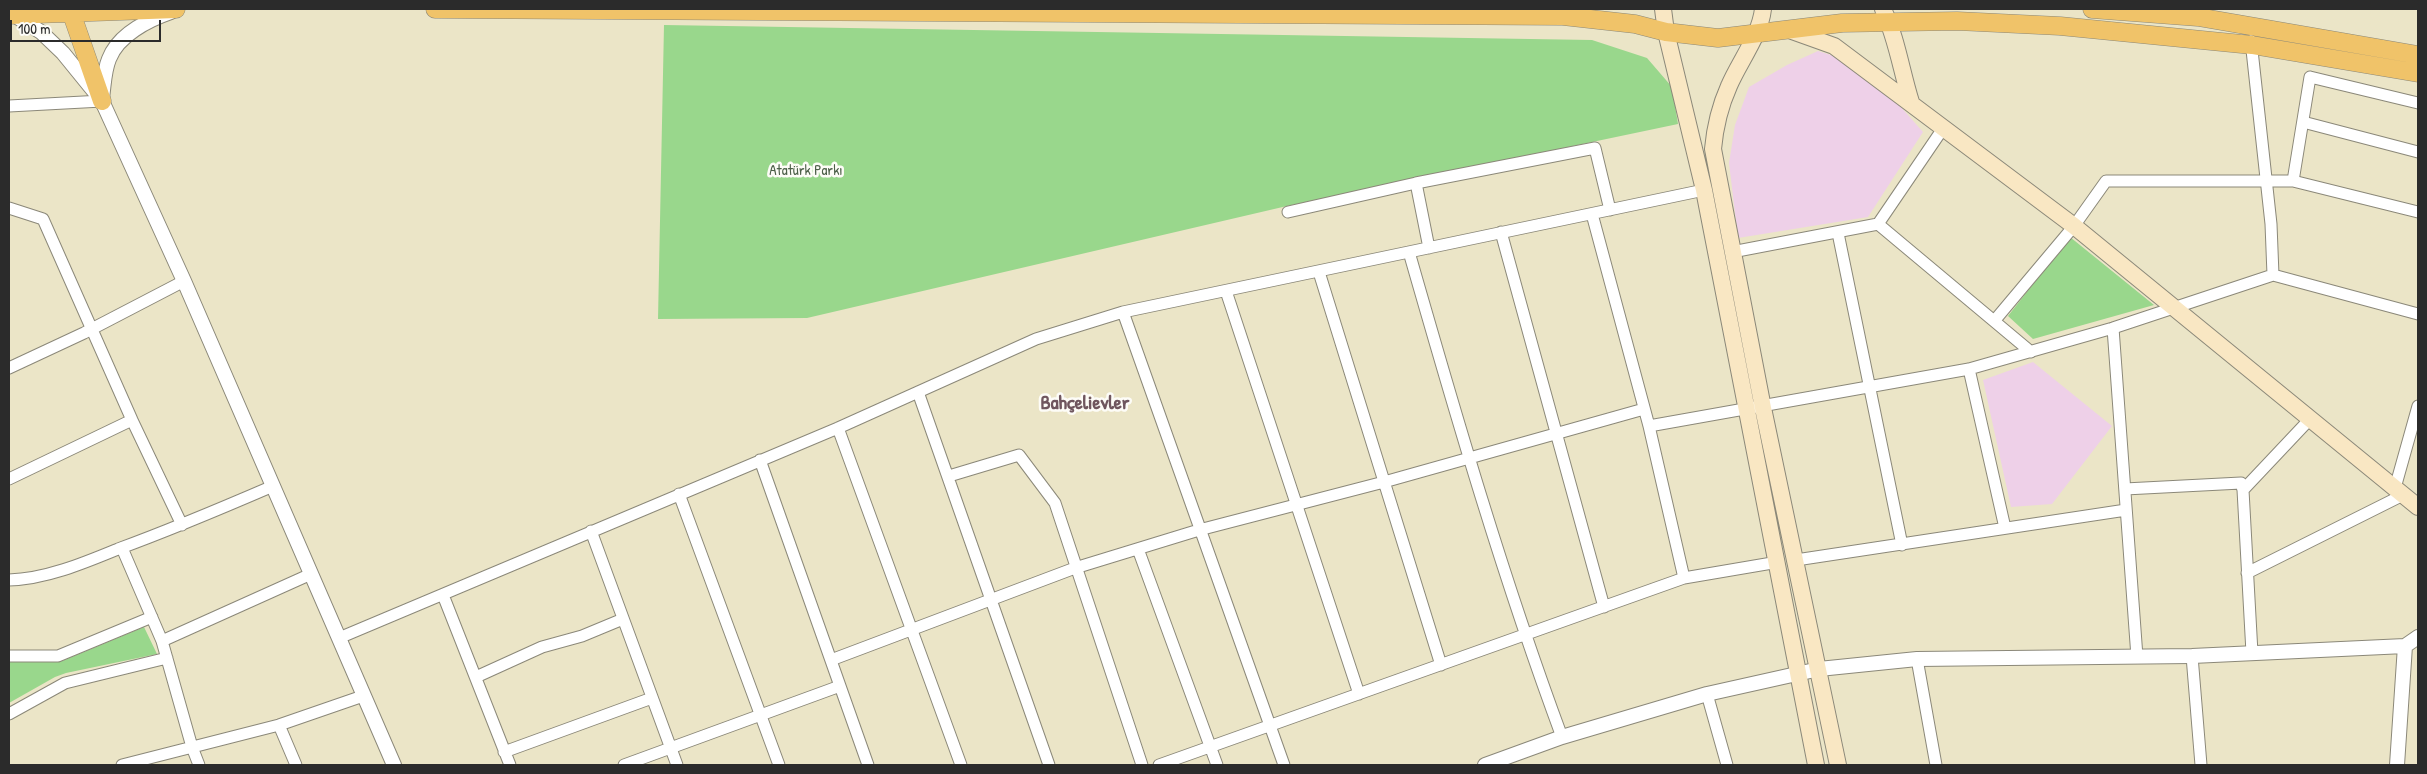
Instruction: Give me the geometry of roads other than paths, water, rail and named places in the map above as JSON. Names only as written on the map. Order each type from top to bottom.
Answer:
[{"type":"main road","points":[[11,15],[71,11],[176,9]]},
{"type":"main road","points":[[435,9],[1564,16],[1635,24],[1666,32],[1718,38],[1792,30],[1886,15],[1957,21],[2060,26],[2252,45],[2418,74]]},
{"type":"main road","points":[[1663,9],[1666,32],[1704,190],[1745,410],[1778,562],[1816,765]]},
{"type":"main road","points":[[1763,9],[1754,34],[1728,87],[1716,122],[1712,149],[1763,408],[1838,765]]},
{"type":"main road","points":[[2092,9],[2197,13],[2251,26],[2418,54]]},
{"type":"main road","points":[[71,11],[102,101]]},
{"type":"main road","points":[[1886,15],[1899,52],[1901,71],[1911,102]]},
{"type":"main road","points":[[1792,30],[1834,46],[2074,226],[2177,308],[2418,507]]},
{"type":"street","points":[[102,101],[105,74],[110,57],[119,44],[152,19],[181,9]]},
{"type":"street","points":[[2197,13],[2201,40]]},
{"type":"street","points":[[11,15],[41,32],[63,54],[102,101],[184,281],[394,765]]},
{"type":"street","points":[[2251,26],[2273,275]]},
{"type":"street","points":[[2293,181],[2310,77],[2418,103]]},
{"type":"street","points":[[9,106],[102,101]]},
{"type":"street","points":[[2303,122],[2418,152]]},
{"type":"street","points":[[1732,252],[1878,224],[1944,127]]},
{"type":"street","points":[[1288,212],[1416,183],[1596,148],[1610,210]]},
{"type":"street","points":[[1995,320],[2074,226],[2106,181],[2293,181],[2418,212]]},
{"type":"street","points":[[1416,183],[1429,248]]},
{"type":"street","points":[[338,638],[838,428],[1036,339],[1123,312],[1704,190]]},
{"type":"street","points":[[9,208],[43,218],[132,420],[182,525]]},
{"type":"street","points":[[1592,214],[1649,426],[1684,578]]},
{"type":"street","points":[[1878,224],[2031,352]]},
{"type":"street","points":[[1501,232],[1604,607]]},
{"type":"street","points":[[1838,233],[1902,545]]},
{"type":"street","points":[[1410,252],[1468,458],[1524,635],[1562,737]]},
{"type":"street","points":[[1319,272],[1441,665]]},
{"type":"street","points":[[1649,426],[1763,408],[1969,370],[2177,308],[2273,275],[2418,314]]},
{"type":"street","points":[[9,368],[184,281]]},
{"type":"street","points":[[1226,290],[1358,694]]},
{"type":"street","points":[[1123,312],[1284,765]]},
{"type":"street","points":[[2113,328],[2138,657]]},
{"type":"street","points":[[1969,370],[2005,528]]},
{"type":"street","points":[[918,392],[1049,765]]},
{"type":"street","points":[[2247,573],[2399,492],[2418,406]]},
{"type":"street","points":[[831,660],[913,631],[1075,568],[1199,530],[1384,482],[1644,409]]},
{"type":"street","points":[[2243,490],[2310,419]]},
{"type":"street","points":[[9,479],[132,420]]},
{"type":"street","points":[[838,428],[961,765]]},
{"type":"street","points":[[949,476],[1019,455],[1055,503],[1075,568],[1142,765]]},
{"type":"street","points":[[760,460],[868,765]]},
{"type":"street","points":[[2125,489],[2241,482],[2252,653]]},
{"type":"street","points":[[9,580],[24,579],[81,564],[182,525],[273,486]]},
{"type":"street","points":[[679,494],[779,765]]},
{"type":"street","points":[[1796,560],[2126,510]]},
{"type":"street","points":[[591,531],[677,765]]},
{"type":"street","points":[[122,548],[162,641],[192,748],[199,765]]},
{"type":"street","points":[[1138,549],[1217,765]]},
{"type":"street","points":[[1159,765],[1684,578],[1778,562]]},
{"type":"street","points":[[162,641],[311,574]]},
{"type":"street","points":[[443,595],[510,765]]},
{"type":"street","points":[[9,656],[58,656],[152,617]]},
{"type":"street","points":[[476,676],[542,647],[582,636],[623,619]]},
{"type":"street","points":[[1484,765],[1508,761],[1562,737],[1707,694],[1798,672],[1819,669],[1917,659],[2192,656],[2406,646],[2418,637]]},
{"type":"street","points":[[2397,765],[2406,646]]},
{"type":"street","points":[[2192,656],[2200,765]]},
{"type":"street","points":[[9,714],[66,683],[167,658]]},
{"type":"street","points":[[1917,659],[1936,765]]},
{"type":"street","points":[[624,765],[840,686]]},
{"type":"street","points":[[1707,694],[1727,765]]},
{"type":"street","points":[[122,765],[279,725],[364,696]]},
{"type":"street","points":[[504,752],[652,698]]},
{"type":"street","points":[[279,725],[296,765]]},
{"type":"district","name":"Bahçelievler","points":[[1085,404]]},
{"type":"park label","name":"Atatürk Parkı","points":[[806,171]]}]
